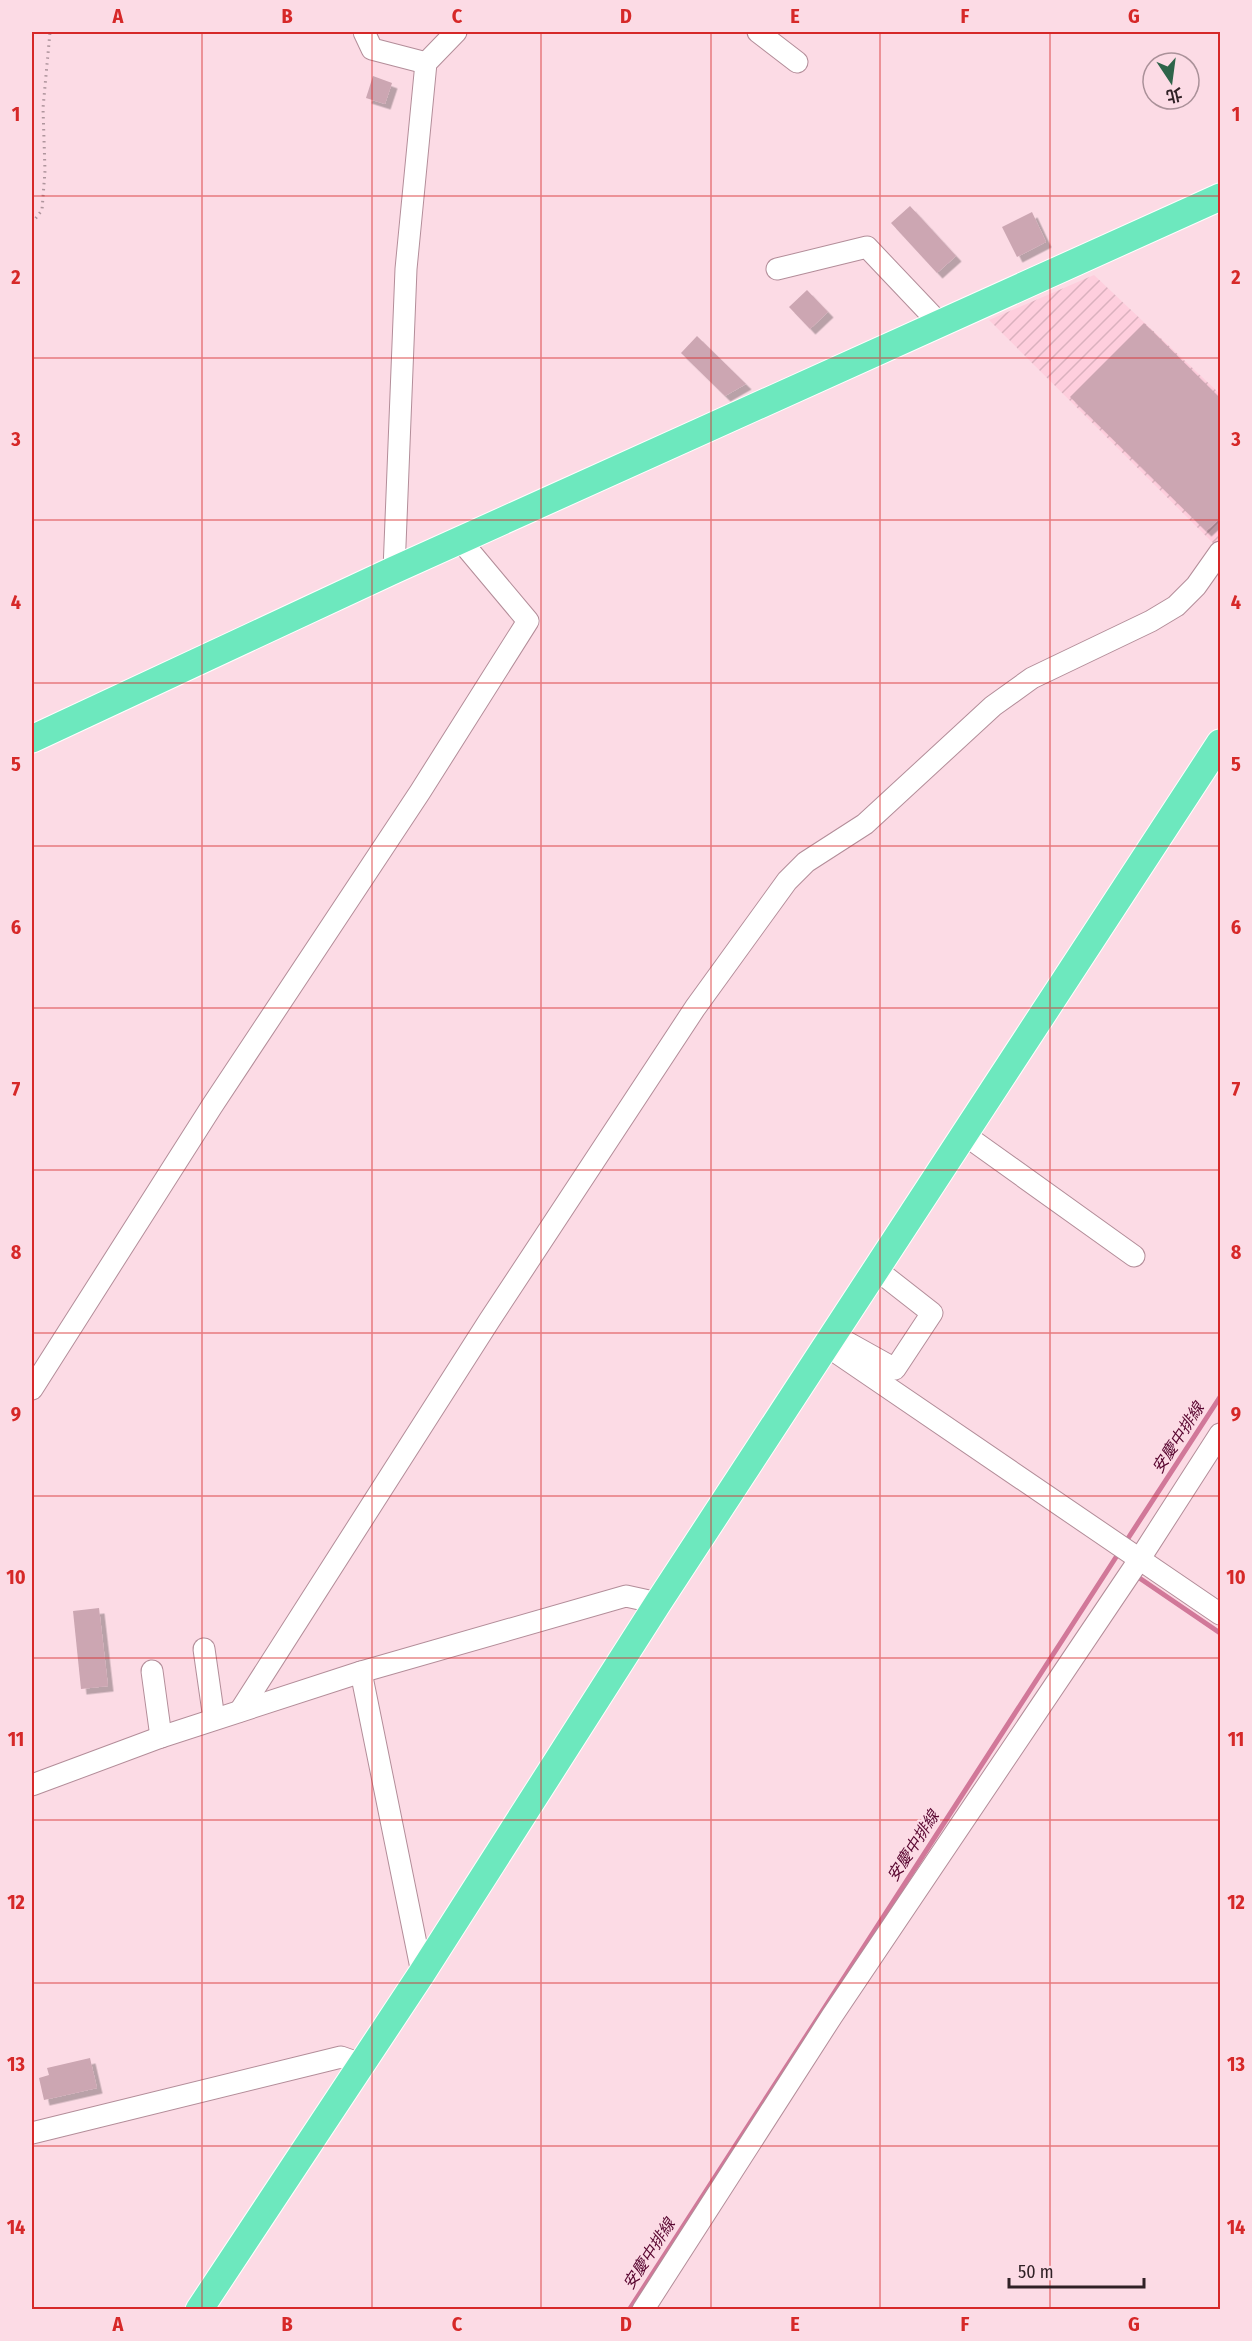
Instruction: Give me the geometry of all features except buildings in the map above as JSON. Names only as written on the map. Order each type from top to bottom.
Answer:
[{"type":"main road","points":[[32,739],[394,570],[1221,197]]},
{"type":"main road","points":[[199,2310],[422,1973],[658,1603],[1221,743]]},
{"type":"street","points":[[364,32],[372,49],[426,63]]},
{"type":"street","points":[[394,570],[406,269],[426,63],[456,32]]},
{"type":"street","points":[[758,32],[797,62]]},
{"type":"street","points":[[777,268],[867,247],[940,324]]},
{"type":"street","points":[[32,1389],[212,1106],[420,792],[528,621],[460,541]]},
{"type":"street","points":[[240,1711],[489,1321],[695,1008],[787,880],[806,862],[865,824],[993,706],[1032,678],[1176,606],[1196,586],[1221,552]]},
{"type":"street","points":[[965,1135],[1134,1256]]},
{"type":"street","points":[[830,1341],[895,1369],[932,1313],[877,1270]]},
{"type":"street","points":[[830,1341],[1127,1552],[1221,1614]]},
{"type":"street","points":[[643,2310],[1127,1552],[1221,1434]]},
{"type":"street","points":[[32,1785],[161,1737],[361,1672],[626,1596],[658,1603]]},
{"type":"street","points":[[204,1649],[214,1719]]},
{"type":"street","points":[[152,1671],[161,1737]]},
{"type":"street","points":[[361,1672],[422,1973]]},
{"type":"street","points":[[32,2133],[341,2057],[361,2064]]},
{"type":"path","points":[[32,223],[42,210],[45,171],[43,108],[50,32]]},
{"type":"shaded area","points":[[1094,275],[1220,394],[1220,550],[989,320]]},
{"type":"waterway","name":"安慶中排線","points":[[1125,1543],[1220,1397]]},
{"type":"waterway","name":"安慶中排線","points":[[629,2310],[1120,1551]]},
{"type":"waterway","points":[[1135,1575],[1220,1633]]}]
